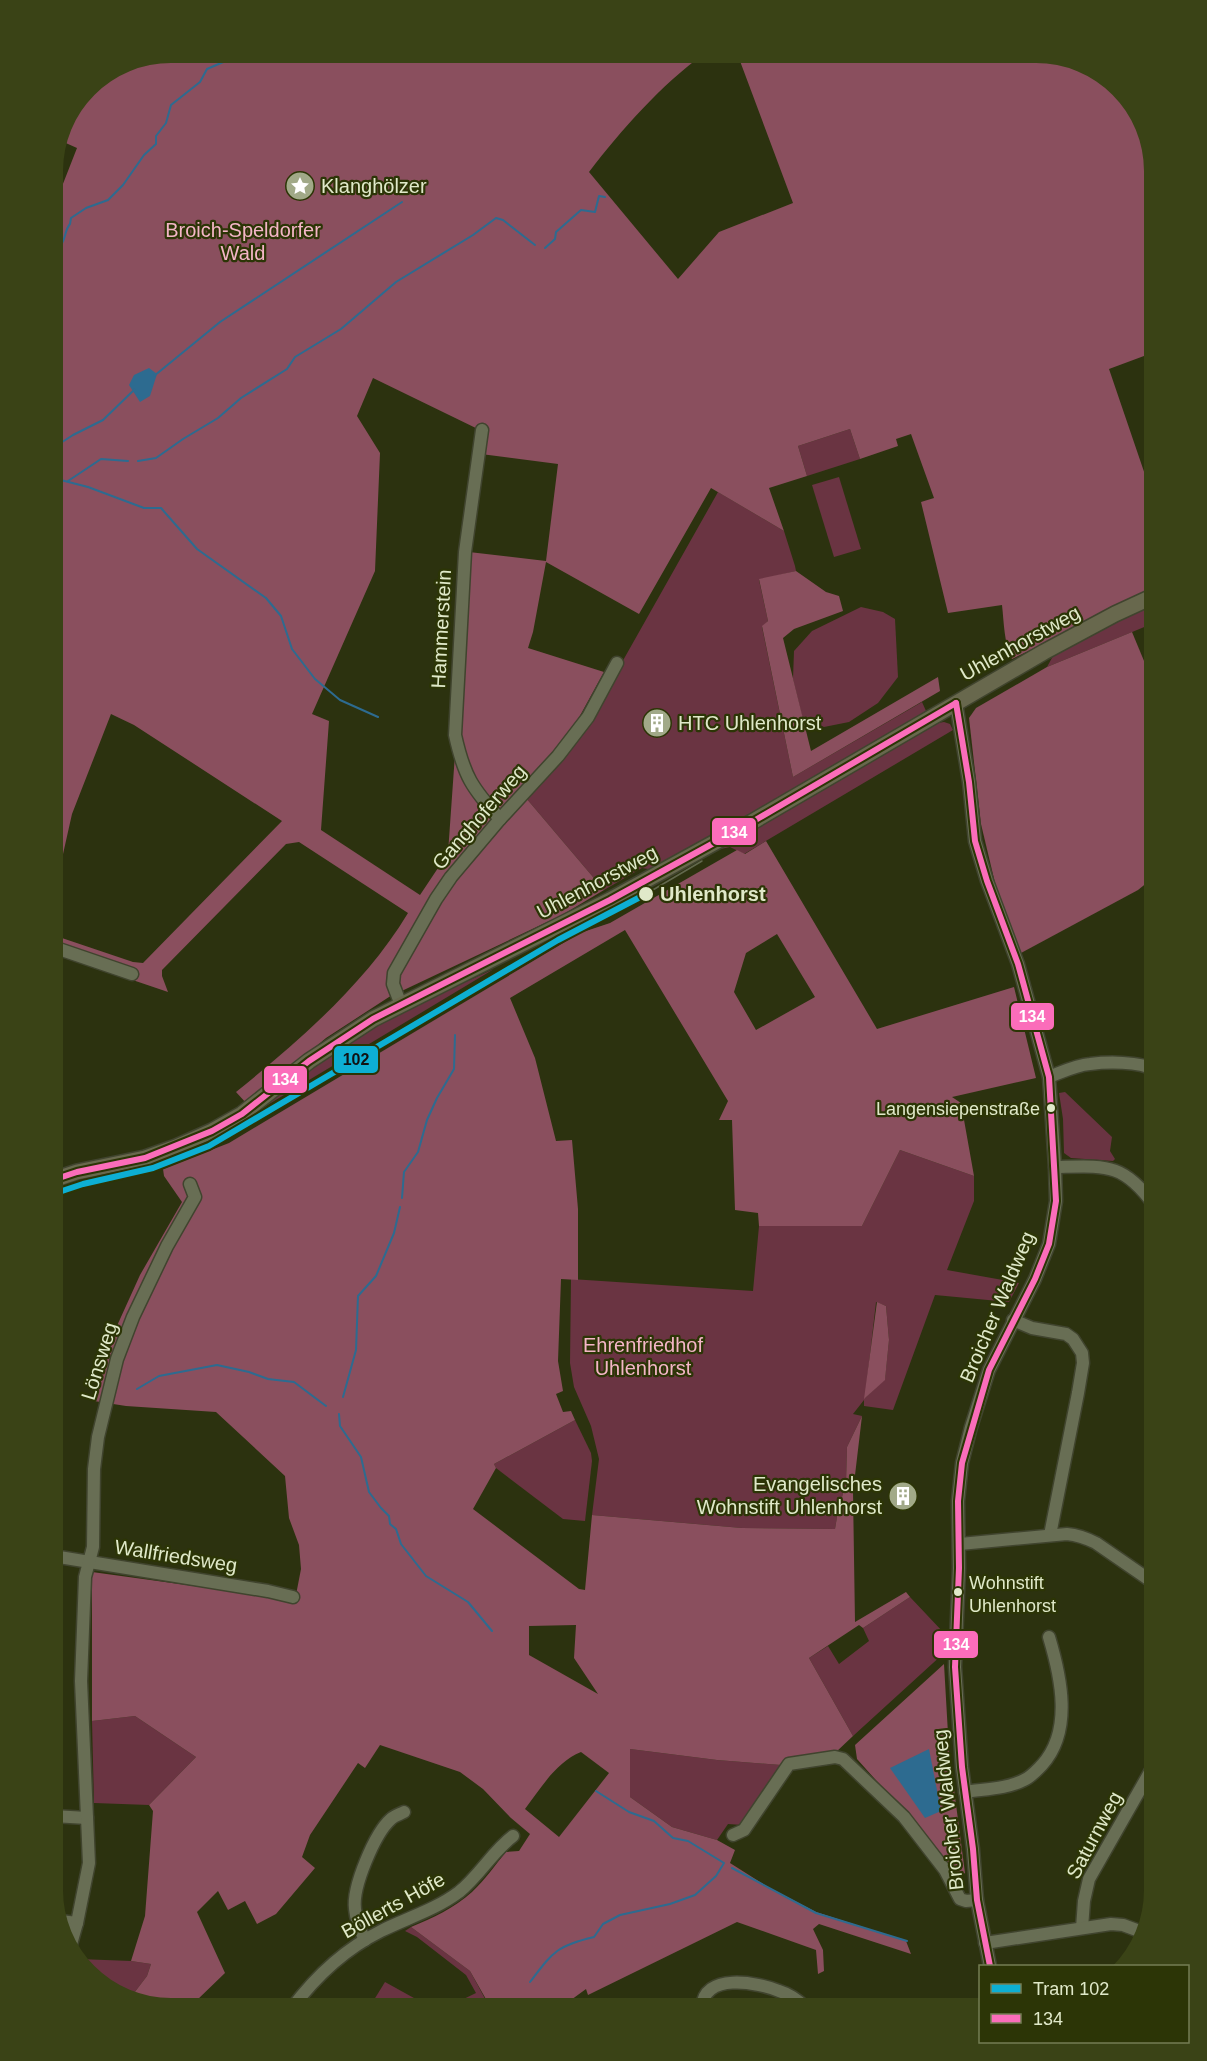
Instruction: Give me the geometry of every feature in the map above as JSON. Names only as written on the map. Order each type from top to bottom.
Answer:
[{"type":"main road","name":"Uhlenhorstweg","points":[[63,1177],[145,1158],[212,1131],[242,1114],[332,1044],[401,1005],[610,900],[752,822],[956,703],[1115,614],[1144,601]]},
{"type":"street","name":"Hammerstein","points":[[482,430],[465,552],[455,735],[461,760],[470,781],[482,800],[500,819]]},
{"type":"street","name":"Ganghoferweg","points":[[401,1005],[393,984],[394,973],[441,892],[500,819],[558,756],[588,717],[617,663]]},
{"type":"street","name":"Broicher Waldweg","points":[[956,703],[969,782],[975,841],[987,881],[1018,964],[1049,1077],[1056,1201],[1049,1244],[1035,1279],[1012,1320],[989,1370],[962,1463],[958,1501],[960,1544],[955,1667],[962,1767],[977,1900],[990,1965]]},
{"type":"street","points":[[63,950],[132,974]]},
{"type":"street","points":[[1049,1077],[1088,1064],[1144,1065]]},
{"type":"street","points":[[1055,1167],[1092,1167],[1120,1172],[1144,1191]]},
{"type":"street","name":"Lönsweg","points":[[73,1936],[89,1863],[81,1681],[85,1576],[93,1547],[94,1469],[98,1437],[117,1359],[133,1317],[162,1256],[195,1197],[190,1184]]},
{"type":"street","points":[[1012,1320],[1032,1328],[1066,1334],[1082,1353],[1079,1385],[1050,1535]]},
{"type":"street","points":[[960,1544],[1067,1534],[1086,1537],[1144,1576]]},
{"type":"street","name":"Wallfriedsweg","points":[[63,1558],[105,1563],[293,1597]]},
{"type":"street","points":[[965,1792],[1025,1780],[1045,1761],[1058,1742],[1062,1720],[1058,1666],[1049,1637]]},
{"type":"street","name":"Broicher Waldweg","points":[[733,1835],[744,1830],[789,1764],[835,1757],[843,1759],[904,1817],[945,1870],[960,1899],[977,1900]]},
{"type":"street","name":"Saturnweg","points":[[1082,1928],[1084,1901],[1089,1879],[1144,1784]]},
{"type":"street","points":[[365,1940],[354,1906],[358,1883],[377,1839],[392,1818],[404,1812]]},
{"type":"street","points":[[63,1817],[87,1818]]},
{"type":"street","name":"Böllerts Höfe","points":[[300,1998],[333,1962],[365,1940],[382,1930],[438,1906],[459,1892],[476,1876],[498,1848],[513,1836]]},
{"type":"street","points":[[68,1922],[77,1923]]},
{"type":"street","points":[[985,1943],[1111,1924],[1136,1930]]},
{"type":"street","points":[[703,1998],[714,1986],[739,1983],[755,1984],[780,1991],[791,1998]]},
{"type":"green space","name":"Broich-Speldorfer Wald","points":[[692,63],[643,108],[589,172],[678,279],[719,232],[793,203],[741,63],[1043,63],[1084,74],[1107,90],[1126,111],[1138,136],[1144,164],[1144,356],[1109,369],[1144,472],[1144,594],[1012,659],[1006,640],[1002,605],[948,613],[921,502],[934,498],[911,434],[896,439],[898,446],[860,459],[850,429],[798,446],[807,476],[769,488],[784,531],[711,488],[639,614],[546,562],[528,648],[604,672],[576,723],[526,798],[604,890],[562,915],[389,997],[326,1038],[247,1104],[236,1092],[330,1010],[372,963],[408,913],[299,842],[286,844],[162,970],[168,992],[63,956],[63,938],[133,962],[143,963],[282,821],[134,725],[111,714],[72,814],[63,854],[63,184],[77,148],[67,143],[74,123],[85,105],[105,85],[117,77],[157,64]],"holes":[[[373,378],[484,432],[481,454],[558,464],[546,561],[469,552],[460,738],[455,754],[448,853],[420,895],[321,830],[329,721],[312,714],[375,571],[380,453],[357,416]]]},
{"type":"green space","points":[[850,429],[860,459],[807,476],[798,446]]},
{"type":"green space","points":[[839,477],[861,549],[834,557],[812,485]]},
{"type":"green space","points":[[718,492],[784,531],[795,566],[796,571],[759,580],[768,621],[762,627],[793,777],[922,702],[926,711],[810,782],[654,870],[642,868],[604,890],[526,798],[590,719]]},
{"type":"green space","points":[[796,571],[826,592],[839,596],[843,611],[794,629],[783,638],[811,751],[938,677],[940,691],[793,777],[762,626],[768,621],[759,579]]},
{"type":"green space","points":[[861,607],[883,612],[895,619],[898,677],[878,703],[849,722],[824,727],[802,716],[793,679],[794,651],[812,631]]},
{"type":"green space","points":[[1144,607],[1144,627],[1047,667],[1053,656]]},
{"type":"green space","points":[[1132,632],[1144,661],[1144,885],[1021,953],[996,887],[981,824],[969,718],[976,708],[1047,667]]},
{"type":"green space","points":[[938,723],[950,724],[953,730],[744,854],[730,847],[711,851]]},
{"type":"green space","points":[[766,841],[877,1029],[1014,987],[1036,1078],[952,1097],[961,1103],[974,1176],[900,1150],[862,1226],[759,1226],[758,1213],[735,1210],[732,1120],[719,1120],[728,1101],[625,930],[510,998],[535,1058],[556,1141],[572,1140],[578,1209],[578,1280],[561,1279],[558,1361],[563,1391],[556,1394],[563,1412],[571,1411],[575,1420],[494,1464],[496,1468],[473,1509],[579,1589],[585,1590],[592,1515],[742,1528],[835,1529],[846,1483],[847,1447],[862,1416],[853,1492],[855,1622],[906,1592],[910,1597],[863,1628],[859,1625],[809,1658],[853,1736],[835,1753],[795,1759],[781,1765],[630,1749],[630,1797],[672,1827],[717,1840],[735,1850],[730,1863],[768,1887],[816,1912],[906,1941],[911,1954],[819,1924],[813,1929],[823,1950],[824,1971],[818,1974],[816,1950],[737,1922],[588,1995],[586,1989],[574,1998],[485,1998],[470,1971],[411,1927],[443,1912],[465,1898],[481,1883],[506,1852],[519,1851],[530,1834],[483,1789],[460,1772],[380,1745],[365,1768],[358,1763],[310,1835],[302,1857],[315,1868],[276,1914],[257,1924],[245,1901],[228,1910],[218,1891],[197,1912],[225,1973],[199,1998],[164,1998],[135,1992],[147,1976],[151,1964],[131,1961],[145,1916],[153,1811],[149,1805],[196,1757],[135,1716],[92,1721],[92,1572],[295,1600],[301,1569],[299,1545],[289,1518],[285,1476],[216,1412],[126,1406],[94,1401],[116,1328],[140,1275],[182,1202],[164,1176],[163,1169],[229,1143],[580,933],[610,923],[737,850],[745,854]],"holes":[[[777,934],[815,997],[756,1030],[734,992],[746,953]],[[576,1625],[574,1658],[598,1694],[529,1655],[529,1626]],[[581,1752],[609,1773],[559,1837],[525,1809],[550,1776],[564,1762]]]},
{"type":"green space","points":[[494,969],[254,1113],[311,1069],[355,1039],[416,1006]]},
{"type":"green space","points":[[1065,1092],[1112,1137],[1110,1151],[1115,1159],[1113,1161],[1071,1158],[1064,1153],[1063,1119],[1059,1093]]},
{"type":"green space","name":"Ehrenfriedhof Uhlenhorst","points":[[900,1150],[974,1176],[974,1201],[947,1270],[1019,1283],[1009,1302],[935,1295],[893,1410],[864,1406],[864,1400],[853,1414],[862,1416],[847,1447],[846,1483],[835,1529],[742,1528],[592,1515],[599,1459],[591,1426],[574,1387],[570,1363],[571,1279],[753,1291],[759,1226],[862,1226]],"holes":[[[876,1302],[886,1306],[889,1340],[885,1379],[865,1398]]]},
{"type":"green space","points":[[877,1302],[886,1306],[889,1340],[885,1380],[864,1399]]},
{"type":"green space","points":[[575,1420],[591,1453],[592,1461],[585,1521],[563,1519],[496,1468],[494,1464]]},
{"type":"green space","points":[[910,1597],[943,1632],[944,1653],[853,1736],[809,1658],[828,1646],[839,1664],[869,1641],[863,1628]]},
{"type":"green space","points":[[944,1664],[949,1751],[965,1873],[954,1879],[907,1815],[857,1759],[855,1745]]},
{"type":"green space","points":[[135,1716],[196,1757],[149,1805],[94,1803],[92,1721]]},
{"type":"green space","points":[[630,1749],[781,1765],[742,1825],[728,1824],[717,1840],[672,1827],[630,1797]]},
{"type":"green space","points":[[411,1927],[470,1971],[485,1998],[466,1998],[476,1993],[466,1975],[417,1937],[405,1931]]},
{"type":"green space","points":[[89,1959],[151,1964],[147,1976],[135,1992],[111,1980]]},
{"type":"green space","points":[[385,1982],[414,1998],[375,1998]]},
{"type":"water","points":[[149,368],[157,374],[150,396],[140,402],[129,385],[134,375]]},
{"type":"water","points":[[929,1749],[941,1811],[925,1818],[890,1768]]},
{"type":"waterway","points":[[63,241],[71,218],[86,208],[108,200],[123,185],[144,155],[156,144],[156,136],[166,123],[171,105],[200,82],[207,69],[221,63]]},
{"type":"waterway","points":[[545,248],[555,239],[556,232],[581,210],[595,212],[599,196],[605,197]]},
{"type":"waterway","points":[[154,376],[220,322],[402,202]]},
{"type":"waterway","points":[[138,461],[156,458],[218,418],[241,398],[287,369],[295,357],[341,329],[396,282],[473,235],[496,218],[503,220],[535,245]]},
{"type":"waterway","points":[[63,442],[103,420],[135,389]]},
{"type":"waterway","points":[[68,481],[101,459],[128,461]]},
{"type":"waterway","points":[[63,481],[88,487],[144,508],[161,508],[197,549],[266,598],[281,616],[292,649],[315,679],[340,700],[378,717]]},
{"type":"waterway","points":[[402,1198],[404,1172],[418,1152],[427,1120],[454,1069],[455,1035]]},
{"type":"waterway","points":[[343,1397],[356,1350],[358,1296],[376,1276],[394,1233],[400,1207]]},
{"type":"waterway","points":[[137,1389],[159,1376],[217,1365],[268,1379],[294,1382],[326,1406]]},
{"type":"waterway","points":[[339,1414],[340,1426],[361,1457],[369,1492],[389,1516],[390,1524],[396,1529],[401,1544],[426,1576],[468,1602],[492,1631]]},
{"type":"waterway","points":[[530,1982],[550,1957],[563,1947],[594,1937],[603,1924],[620,1915],[670,1904],[695,1895],[716,1876],[724,1863],[688,1841],[673,1838],[654,1821],[629,1812],[596,1791]]},
{"type":"waterway","points":[[732,1868],[816,1913],[907,1941]]},
{"type":"tram line","points":[[646,894],[702,861]]},
{"type":"tram line","name":"102","points":[[63,1191],[153,1168],[209,1146],[558,940],[646,894]]},
{"type":"transit line","name":"134","points":[[956,703],[969,782],[975,841],[987,881],[1018,964],[1049,1077],[1056,1201],[1049,1244],[1035,1279],[989,1370],[962,1463],[958,1501],[959,1568],[955,1667],[962,1767],[977,1900],[990,1965]]},
{"type":"transit line","name":"134","points":[[63,1177],[145,1158],[212,1131],[242,1114],[309,1061],[373,1019],[610,900],[752,822],[956,703]]},
{"type":"place","name":"Klanghölzer","points":[[300,186]]},
{"type":"place","name":"HTC Uhlenhorst","points":[[657,723]]},
{"type":"place","name":"Uhlenhorst","points":[[646,894]]},
{"type":"place","name":"Langensiepenstraße","points":[[1051,1108]]},
{"type":"place","name":"Evangelisches Wohnstift Uhlenhorst","points":[[903,1496]]},
{"type":"place","name":"Wohnstift Uhlenhorst","points":[[958,1592]]}]
